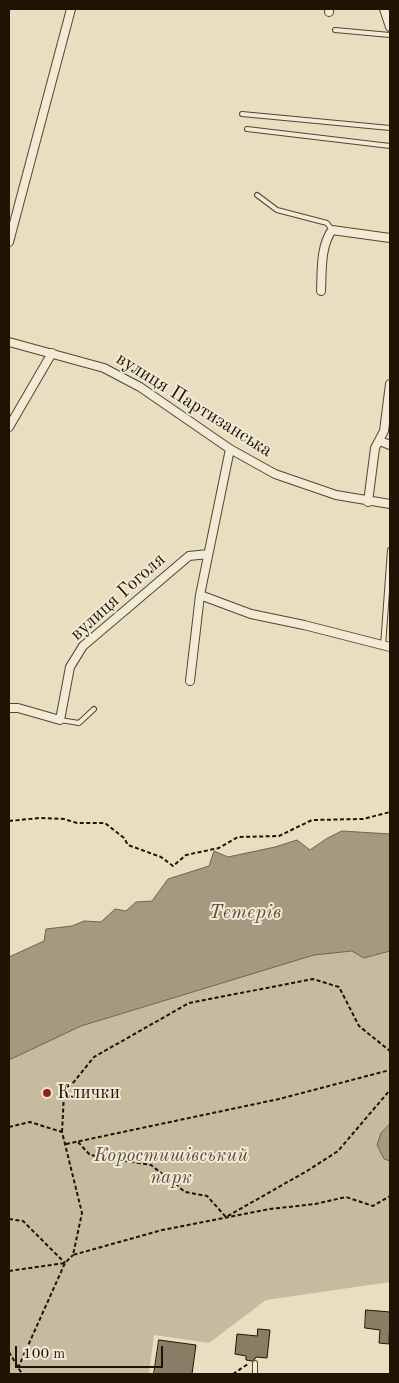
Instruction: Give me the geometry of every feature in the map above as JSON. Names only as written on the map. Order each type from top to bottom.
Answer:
[{"type":"street","points":[[9,242],[71,9]]},
{"type":"street","points":[[384,9],[390,27]]},
{"type":"street","points":[[321,291],[326,237],[332,230],[390,238]]},
{"type":"street","name":"вулиця Партизанська","points":[[9,342],[104,368],[140,386],[230,449],[275,474],[336,495],[368,502],[390,504]]},
{"type":"street","points":[[9,427],[52,353]]},
{"type":"street","points":[[368,502],[375,448],[384,432],[390,384]]},
{"type":"street","points":[[380,441],[390,445]]},
{"type":"street","points":[[190,681],[200,594],[230,449]]},
{"type":"street","name":"вулиця Гоголя","points":[[60,720],[70,667],[83,646],[189,556],[208,554]]},
{"type":"street","points":[[200,594],[251,614],[304,625],[387,647]]},
{"type":"street","points":[[9,708],[18,708],[60,720]]},
{"type":"lane","points":[[335,30],[390,35]]},
{"type":"lane","points":[[242,114],[390,128]]},
{"type":"lane","points":[[247,129],[390,146]]},
{"type":"lane","points":[[257,194],[277,210],[327,223],[332,230]]},
{"type":"lane","points":[[387,647],[390,550]]},
{"type":"lane","points":[[60,720],[79,724],[94,709]]},
{"type":"lane","points":[[255,1363],[255,1374]]},
{"type":"path","points":[[9,821],[40,818],[105,823],[124,838],[128,845],[161,857],[173,866],[186,855],[219,848],[238,837],[279,836],[312,820],[363,819],[390,812]]},
{"type":"path","points":[[73,1255],[82,1213],[62,1132],[64,1094],[94,1056],[189,1003],[313,979],[340,987],[359,1026],[390,1051]]},
{"type":"path","points":[[65,1144],[279,1099],[390,1070]]},
{"type":"path","points":[[226,1217],[338,1151],[390,1090]]},
{"type":"path","points":[[9,1127],[30,1122],[62,1132]]},
{"type":"path","points":[[78,1142],[90,1155],[151,1164],[185,1192],[207,1196],[226,1217]]},
{"type":"path","points":[[18,1368],[65,1263],[73,1255],[162,1230],[226,1217],[346,1198],[373,1206],[390,1196]]},
{"type":"path","points":[[9,1219],[23,1221],[65,1263]]},
{"type":"path","points":[[9,1271],[65,1263]]},
{"type":"path","points":[[9,1352],[21,1374]]},
{"type":"path","points":[[233,1374],[248,1364],[255,1363]]},
{"type":"green space","name":"Коростишівський парк","points":[[352,951],[364,958],[390,951],[390,1124],[381,1133],[383,1159],[390,1161],[390,1282],[266,1300],[209,1343],[154,1335],[149,1374],[9,1374],[9,1060],[81,1026],[314,955]]},
{"type":"water","name":"Тетерів","points":[[342,831],[390,834],[390,951],[364,958],[352,951],[314,955],[81,1026],[9,1060],[9,957],[44,941],[46,929],[72,926],[84,921],[101,922],[115,909],[126,911],[136,902],[152,901],[168,879],[209,866],[214,851],[228,857],[275,847],[297,840],[310,850]]},
{"type":"water","points":[[390,1124],[390,1161],[384,1159],[377,1145],[381,1133]]},
{"type":"building","points":[[366,1310],[390,1312],[389,1344],[379,1343],[380,1330],[365,1328]]},
{"type":"building","points":[[258,1329],[270,1330],[267,1358],[256,1357],[252,1361],[246,1360],[246,1356],[235,1354],[237,1334],[257,1336]]},
{"type":"building","points":[[159,1340],[196,1345],[192,1374],[154,1374]]},
{"type":"place","name":"Клички","points":[[47,1093]]}]
